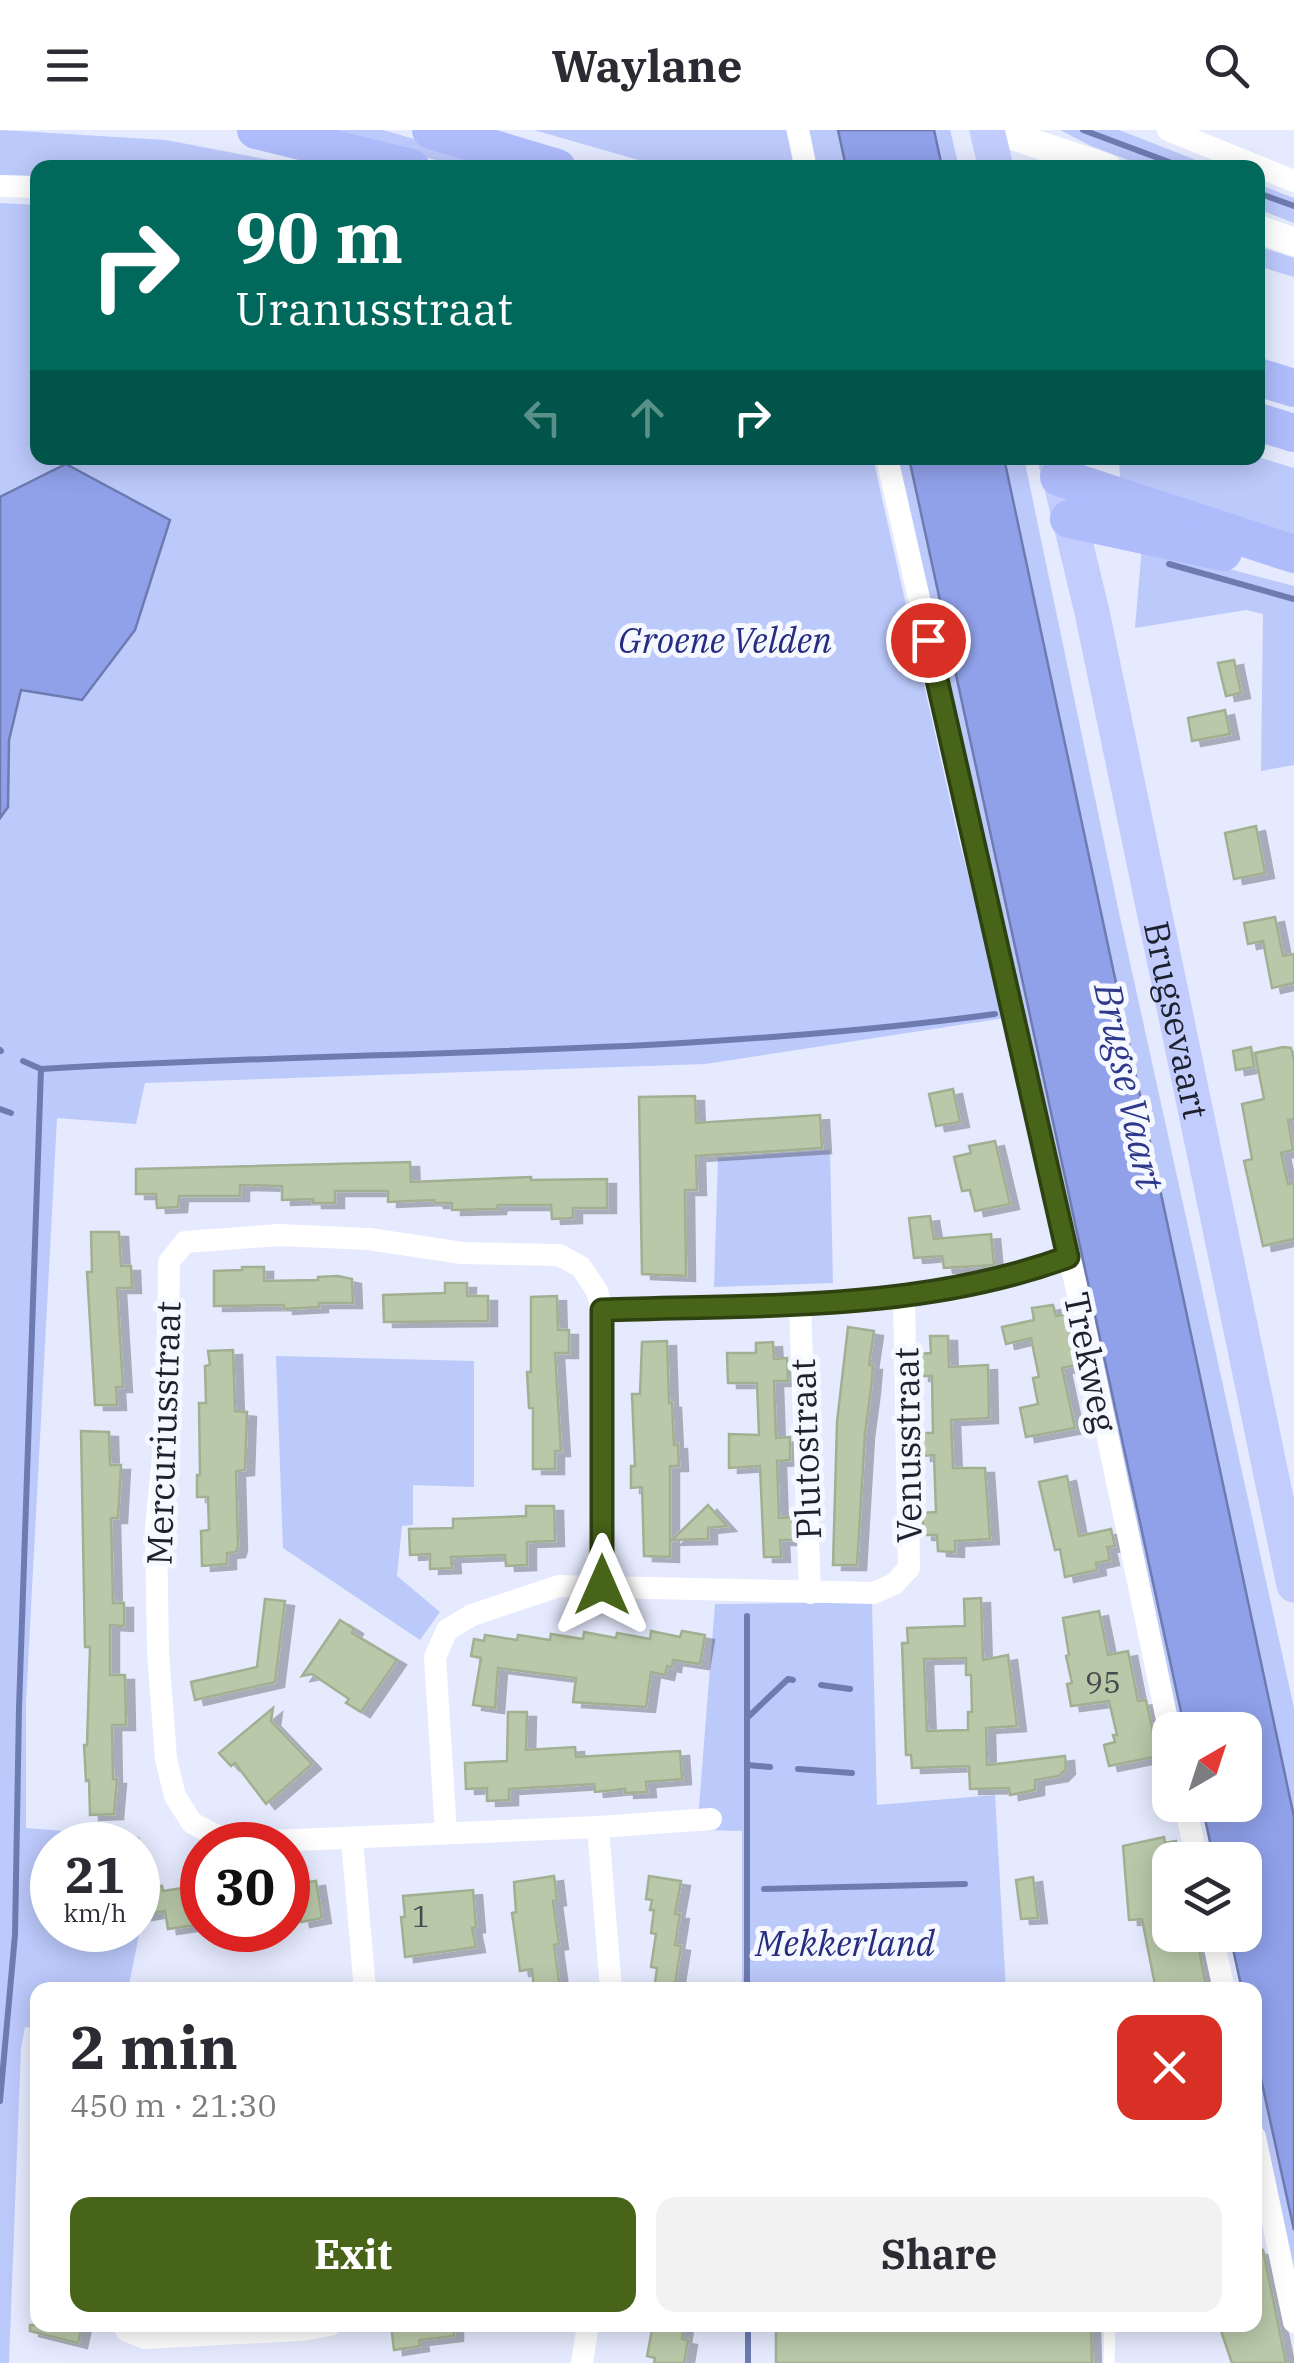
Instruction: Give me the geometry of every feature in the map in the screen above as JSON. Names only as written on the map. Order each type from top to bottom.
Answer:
[{"type":"highway","points":[[256,130],[378,160]]},
{"type":"highway","points":[[431,130],[530,160]]},
{"type":"highway","points":[[1265,379],[1294,388]]},
{"type":"highway","points":[[1265,424],[1294,433]]},
{"type":"highway","points":[[1057,467],[1294,554]]},
{"type":"highway","points":[[1069,519],[1294,570]]},
{"type":"main road","points":[[991,130],[995,160]]},
{"type":"main road","name":"Brugsevaart","points":[[1057,467],[1092,612],[1294,1585]]},
{"type":"street","points":[[798,130],[804,160]]},
{"type":"street","points":[[991,130],[1083,160]]},
{"type":"street","points":[[1168,130],[1242,160]]},
{"type":"street","points":[[1265,169],[1294,181]]},
{"type":"street","points":[[0,186],[30,187]]},
{"type":"street","points":[[1265,232],[1294,242]]},
{"type":"street","name":"Trekweg","points":[[889,465],[1068,1257],[1165,1712]]},
{"type":"street","name":"Mercuriusstraat","points":[[602,1585],[602,1310],[597,1292],[581,1267],[559,1256],[462,1253],[369,1239],[279,1236],[185,1242],[169,1262],[167,1418],[156,1526],[158,1652],[166,1759],[175,1796],[192,1823],[216,1835],[246,1842],[711,1819]]},
{"type":"street","points":[[602,1310],[800,1305],[904,1296],[1012,1276],[1068,1257]]},
{"type":"street","name":"Venusstraat","points":[[446,1833],[435,1656],[448,1630],[472,1615],[558,1586],[874,1593],[894,1584],[908,1568],[904,1296]]},
{"type":"street","name":"Plutostraat","points":[[800,1305],[810,1592]]},
{"type":"street","points":[[598,1827],[610,1982]]},
{"type":"street","points":[[352,1839],[364,1982]]},
{"type":"street","points":[[1216,1952],[1222,1982]]},
{"type":"street","points":[[1262,2170],[1294,2322]]},
{"type":"street","points":[[132,2332],[145,2338],[263,2332]]},
{"type":"street","points":[[582,2363],[587,2332]]},
{"type":"lane","points":[[1109,2363],[1110,2332]]},
{"type":"green space","points":[[0,130],[166,140],[270,160],[30,160],[30,179],[0,179]]},
{"type":"green space","points":[[327,130],[383,130],[487,160],[436,160]]},
{"type":"green space","points":[[534,130],[786,130],[792,160],[639,160]]},
{"type":"green space","points":[[808,130],[838,130],[844,160],[814,160]]},
{"type":"green space","points":[[934,130],[950,130],[957,160],[940,160]]},
{"type":"green space","points":[[1060,130],[1119,130],[1196,160],[1128,160]]},
{"type":"green space","points":[[1265,187],[1294,198],[1294,223],[1265,212]]},
{"type":"green space","name":"Groene Velden","points":[[0,203],[30,205],[30,465],[875,465],[958,836],[1005,1018],[705,1064],[145,1083],[136,1124],[57,1118],[26,1702],[30,1952],[136,1952],[130,1982],[30,1982],[30,2028],[25,2027],[21,2048],[9,2363],[0,2363]]},
{"type":"green space","points":[[1265,248],[1294,258],[1294,277],[1265,268]]},
{"type":"green space","points":[[1265,459],[1294,468],[1294,538],[1120,478],[1119,465],[1265,465]]},
{"type":"green space","points":[[897,465],[911,465],[1182,1712],[1173,1712]]},
{"type":"green space","points":[[1005,465],[1025,465],[1118,908],[1294,1708],[1294,1816]]},
{"type":"green space","points":[[1142,546],[1294,586],[1294,765],[1261,771],[1263,614],[1246,610],[1135,628]]},
{"type":"green space","points":[[830,1150],[833,1283],[714,1287],[718,1158]]},
{"type":"green space","points":[[276,1356],[474,1361],[474,1487],[413,1485],[413,1525],[402,1526],[397,1576],[440,1612],[420,1640],[283,1548]]},
{"type":"green space","name":"Mekkerland","points":[[872,1602],[877,1805],[995,1795],[1006,1982],[742,1982],[742,1831],[705,1830],[698,1820],[715,1604]]},
{"type":"green space","points":[[1262,2082],[1294,2229],[1294,2275],[1262,2124]]},
{"type":"water","points":[[838,130],[934,130],[940,160],[844,160]]},
{"type":"water","points":[[68,465],[170,520],[135,630],[82,700],[21,690],[9,740],[8,807],[0,818],[0,497]]},
{"type":"water","name":"Brugse Vaart","points":[[911,465],[1005,465],[1294,1817],[1294,2230],[1262,2083],[1262,1982],[1240,1982],[1234,1952],[1262,1952],[1262,1842],[1210,1842],[1206,1822],[1262,1822],[1262,1712],[1181,1712]]},
{"type":"building","points":[[1234,660],[1241,693],[1226,696],[1218,663]]},
{"type":"building","points":[[1225,710],[1230,734],[1192,741],[1188,718]]},
{"type":"building","points":[[1256,826],[1265,873],[1234,879],[1225,833]]},
{"type":"building","points":[[1275,917],[1283,956],[1294,954],[1294,983],[1272,988],[1263,941],[1248,944],[1244,923]]},
{"type":"building","points":[[1251,1047],[1254,1067],[1236,1070],[1233,1051]]},
{"type":"building","points":[[1291,1048],[1294,1060],[1294,1119],[1288,1120],[1293,1150],[1281,1153],[1288,1184],[1294,1183],[1294,1239],[1263,1246],[1244,1161],[1252,1159],[1242,1104],[1264,1099],[1255,1053]]},
{"type":"building","points":[[953,1089],[960,1122],[936,1126],[929,1094]]},
{"type":"building","points":[[695,1096],[696,1123],[820,1115],[822,1148],[696,1156],[697,1190],[685,1190],[686,1276],[642,1274],[639,1097]]},
{"type":"building","points":[[995,1141],[1010,1204],[975,1211],[970,1190],[962,1191],[954,1157],[971,1153],[969,1146]]},
{"type":"building","points":[[410,1162],[411,1182],[531,1177],[607,1179],[607,1208],[573,1208],[573,1218],[552,1219],[551,1205],[452,1210],[452,1203],[434,1200],[388,1202],[388,1191],[335,1191],[335,1203],[313,1203],[313,1199],[282,1200],[282,1186],[240,1185],[240,1196],[179,1196],[178,1207],[157,1208],[156,1194],[136,1194],[136,1169]]},
{"type":"building","points":[[930,1216],[934,1239],[991,1234],[994,1265],[944,1268],[942,1256],[914,1258],[909,1218]]},
{"type":"building","points":[[91,1232],[119,1232],[121,1266],[131,1266],[132,1288],[117,1288],[123,1387],[116,1387],[117,1405],[95,1405],[87,1272],[92,1272]]},
{"type":"building","points":[[264,1267],[264,1281],[338,1276],[352,1279],[353,1303],[284,1309],[284,1305],[214,1306],[214,1271]]},
{"type":"building","points":[[445,1283],[467,1283],[467,1296],[488,1296],[488,1321],[384,1322],[383,1295],[445,1293]]},
{"type":"building","points":[[557,1296],[558,1330],[569,1330],[569,1353],[555,1353],[561,1451],[555,1451],[555,1469],[533,1469],[533,1408],[529,1408],[527,1372],[531,1372],[531,1297]]},
{"type":"building","points":[[1053,1305],[1056,1316],[1066,1314],[1076,1365],[1062,1368],[1075,1428],[1026,1437],[1020,1408],[1038,1404],[1033,1378],[1039,1377],[1031,1338],[1006,1344],[1002,1327],[1034,1320],[1032,1308]]},
{"type":"building","points":[[848,1327],[874,1331],[869,1365],[873,1365],[857,1565],[833,1565],[837,1422]]},
{"type":"building","points":[[930,1336],[948,1336],[949,1367],[988,1365],[989,1418],[951,1420],[953,1468],[985,1468],[990,1539],[955,1541],[955,1552],[938,1551],[937,1535],[923,1535],[923,1513],[936,1512],[934,1455],[922,1456],[922,1433],[933,1433],[932,1376],[920,1376],[920,1354],[931,1353]]},
{"type":"building","points":[[667,1341],[669,1403],[679,1466],[670,1466],[670,1557],[644,1556],[642,1487],[631,1488],[631,1466],[635,1466],[632,1394],[640,1394],[642,1342]]},
{"type":"building","points":[[773,1342],[774,1359],[787,1358],[788,1381],[774,1381],[776,1438],[790,1437],[790,1460],[777,1461],[779,1518],[792,1517],[793,1540],[780,1540],[781,1557],[764,1557],[760,1466],[729,1468],[729,1434],[759,1435],[757,1383],[728,1383],[727,1353],[756,1353],[756,1343]]},
{"type":"building","points":[[233,1350],[235,1411],[247,1412],[245,1470],[236,1471],[238,1546],[236,1552],[227,1553],[227,1564],[202,1566],[201,1531],[209,1530],[208,1497],[197,1497],[199,1403],[206,1403],[208,1351]]},
{"type":"building","points":[[81,1431],[109,1432],[110,1465],[121,1465],[118,1518],[111,1518],[113,1603],[124,1603],[124,1626],[110,1625],[110,1675],[125,1675],[126,1725],[112,1725],[113,1779],[117,1779],[114,1814],[90,1815],[89,1780],[86,1781],[84,1745],[90,1647],[85,1647]]},
{"type":"building","points":[[1067,1476],[1079,1536],[1111,1529],[1115,1546],[1107,1547],[1110,1560],[1096,1563],[1097,1570],[1065,1577],[1039,1482]]},
{"type":"building","points":[[708,1505],[727,1526],[708,1528],[708,1539],[672,1540]]},
{"type":"building","points":[[526,1506],[554,1506],[555,1541],[527,1542],[527,1565],[506,1566],[505,1555],[451,1557],[452,1568],[430,1569],[430,1554],[410,1555],[409,1529],[453,1528],[453,1519],[526,1516]]},
{"type":"building","points":[[981,1598],[983,1660],[1008,1655],[1017,1726],[986,1728],[987,1765],[1065,1756],[1066,1769],[1059,1776],[1035,1780],[1035,1790],[1010,1795],[1009,1788],[970,1789],[969,1766],[912,1768],[911,1755],[906,1755],[902,1643],[908,1643],[907,1628],[965,1626],[964,1599]],"holes":[[[966,1658],[966,1675],[971,1675],[972,1712],[968,1712],[968,1730],[927,1731],[924,1659]]]},
{"type":"building","points":[[265,1599],[285,1601],[275,1682],[195,1700],[191,1682],[257,1667]]},
{"type":"building","points":[[1099,1611],[1108,1655],[1128,1651],[1138,1701],[1146,1700],[1152,1728],[1152,1757],[1109,1766],[1104,1745],[1115,1742],[1113,1735],[1117,1735],[1109,1701],[1071,1706],[1067,1684],[1072,1683],[1063,1618]]},
{"type":"building","points":[[340,1620],[354,1629],[352,1633],[397,1660],[361,1712],[312,1674],[302,1676]]},
{"type":"building","points":[[651,1631],[680,1637],[682,1631],[705,1635],[700,1664],[673,1660],[665,1675],[651,1672],[646,1707],[573,1702],[576,1678],[498,1668],[495,1708],[473,1705],[481,1658],[471,1656],[474,1639],[484,1641],[485,1635],[517,1640],[518,1635],[550,1640],[551,1634],[583,1639],[584,1632],[650,1639]]},
{"type":"building","points":[[273,1708],[271,1721],[312,1764],[266,1804],[235,1763],[231,1766],[219,1753]]},
{"type":"building","points":[[508,1712],[527,1712],[526,1750],[575,1747],[576,1757],[680,1751],[682,1779],[646,1782],[647,1792],[595,1792],[594,1784],[509,1789],[509,1800],[487,1801],[487,1788],[466,1789],[465,1763],[507,1761]]},
{"type":"building","points":[[1164,1837],[1165,1842],[1152,1842],[1152,1952],[1199,1952],[1205,1982],[1154,1982],[1142,1919],[1129,1920],[1123,1846]]},
{"type":"building","points":[[554,1876],[559,1944],[554,1945],[559,1982],[533,1982],[532,1969],[520,1971],[512,1913],[516,1912],[514,1882]]},
{"type":"building","points":[[649,1876],[681,1881],[675,1914],[680,1914],[675,1945],[681,1946],[675,1982],[655,1982],[657,1968],[651,1967],[656,1934],[651,1933],[654,1910],[650,1910],[652,1900],[646,1899]]},
{"type":"building","points":[[1033,1877],[1038,1918],[1021,1919],[1016,1880]]},
{"type":"building","points":[[316,1881],[322,1918],[310,1920],[310,1882]]},
{"type":"building","points":[[160,1886],[163,1891],[180,1888],[180,1927],[168,1929],[165,1911],[160,1912]]},
{"type":"building","points":[[473,1890],[476,1947],[405,1957],[403,1896]]},
{"type":"building","points":[[1263,2250],[1286,2363],[1232,2363],[1221,2332],[1262,2332]]},
{"type":"building","points":[[34,2332],[80,2332],[78,2343]]},
{"type":"building","points":[[392,2332],[454,2332],[454,2336],[419,2340],[420,2346],[394,2350]]},
{"type":"building","points":[[652,2332],[683,2332],[682,2339],[688,2340],[684,2363],[654,2363],[655,2358],[647,2356]]},
{"type":"building","points":[[776,2332],[1091,2332],[1092,2363],[776,2363]]},
{"type":"waterway","points":[[1083,130],[1164,160]]},
{"type":"waterway","points":[[1265,196],[1294,206]]},
{"type":"waterway","points":[[1169,564],[1294,599]]},
{"type":"waterway","points":[[41,1069],[638,1045],[876,1028],[995,1014]]},
{"type":"waterway","points":[[0,2101],[15,1935],[41,1069],[23,1061]]},
{"type":"waterway","points":[[0,1109],[11,1113]]},
{"type":"waterway","points":[[747,1616],[747,1982]]},
{"type":"waterway","points":[[747,1718],[788,1679],[793,1680]]},
{"type":"waterway","points":[[821,1685],[850,1689]]},
{"type":"waterway","points":[[747,1765],[770,1767]]},
{"type":"waterway","points":[[798,1769],[852,1773]]},
{"type":"waterway","points":[[764,1889],[965,1884]]},
{"type":"waterway","points":[[748,2332],[748,2363]]},
{"type":"route","points":[[602,1585],[602,1310],[800,1305],[904,1296],[1012,1276],[1068,1257],[928,640]]}]
